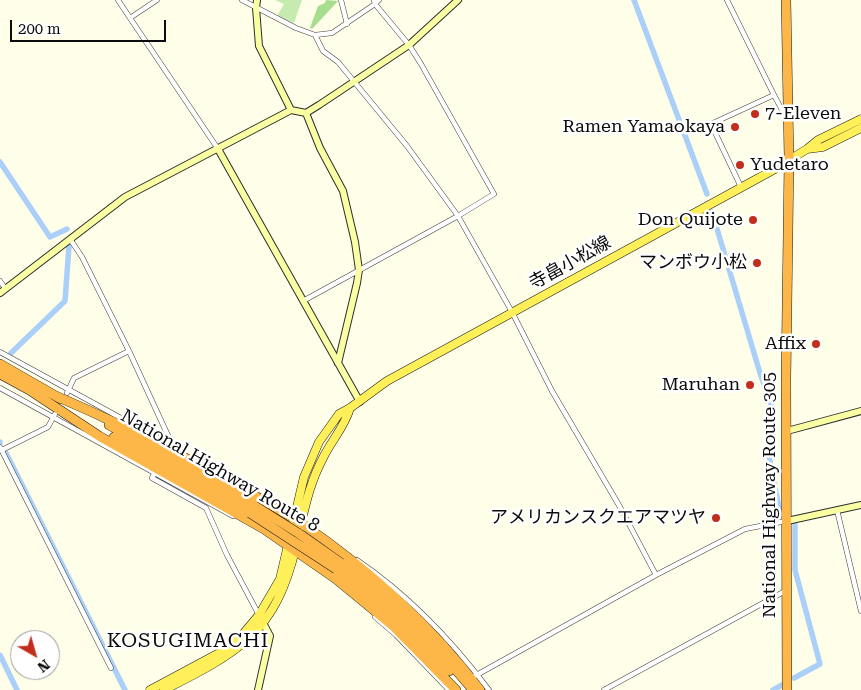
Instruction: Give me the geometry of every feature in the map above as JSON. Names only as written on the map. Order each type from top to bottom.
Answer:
[{"type":"highway","name":"National Highway Route 305","points":[[786,0],[789,159],[787,281],[787,690]]},
{"type":"highway","name":"National Highway Route 8","points":[[0,364],[253,509],[339,566],[389,602],[429,640],[473,690]]},
{"type":"highway","name":"National Highway Route 8","points":[[0,374],[253,509]]},
{"type":"highway","points":[[31,392],[99,436],[264,529],[292,548],[336,579],[393,626],[456,690]]},
{"type":"highway","points":[[56,396],[146,437],[297,521],[324,540],[399,600],[457,660],[480,690]]},
{"type":"highway","name":"National Highway Route 8","points":[[339,566],[406,627],[466,690]]},
{"type":"main road","name":"寺畠小松線","points":[[164,690],[229,655],[263,623],[279,600],[292,548],[304,477],[319,442],[339,414],[360,402],[387,381],[741,187],[807,149],[818,140],[861,119]]},
{"type":"main road","name":"寺畠小松線","points":[[807,149],[822,147],[861,128]]},
{"type":"main road","name":"寺畠小松線","points":[[150,690],[221,652],[243,634],[259,614],[280,579],[292,548]]},
{"type":"street","points":[[118,0],[218,149],[360,402]]},
{"type":"street","points":[[130,18],[157,0]]},
{"type":"street","points":[[242,0],[296,28],[315,35],[332,33],[347,24],[376,1],[409,45],[494,194],[458,216],[303,301]]},
{"type":"street","points":[[257,0],[259,46],[291,110]]},
{"type":"street","points":[[341,0],[347,24]]},
{"type":"street","points":[[0,281],[3,291],[125,197],[291,110],[306,113],[409,45],[458,0]]},
{"type":"street","points":[[728,0],[774,95],[782,110],[788,116]]},
{"type":"street","points":[[315,35],[323,51],[338,62],[355,82],[407,146],[458,216],[512,312],[552,391],[620,507],[656,575]]},
{"type":"street","points":[[741,187],[711,124],[774,95]]},
{"type":"street","points":[[306,113],[320,148],[344,191],[353,233],[358,270],[357,283],[338,363]]},
{"type":"street","points":[[70,239],[82,257],[129,351],[171,445]]},
{"type":"street","points":[[68,391],[74,378],[129,351]]},
{"type":"street","points":[[1,354],[171,445],[251,490],[255,496]]},
{"type":"street","points":[[0,388],[54,416],[154,474],[247,524],[264,529]]},
{"type":"street","points":[[787,431],[861,411]]},
{"type":"street","points":[[54,416],[48,427],[1,448],[112,668]]},
{"type":"street","points":[[154,474],[152,478],[206,508],[227,555],[270,636],[258,690]]},
{"type":"street","points":[[475,676],[656,575],[745,529],[861,504]]},
{"type":"street","points":[[837,510],[861,611]]},
{"type":"street","points":[[324,540],[342,549],[371,569],[407,598],[475,676],[490,690]]},
{"type":"street","points":[[336,579],[341,588],[396,635],[450,690]]},
{"type":"street","points":[[604,690],[787,590]]},
{"type":"green space","points":[[275,0],[302,0],[294,23],[277,16],[284,4]]},
{"type":"green space","points":[[326,0],[338,1],[312,29],[310,28],[318,6],[325,3]]},
{"type":"waterway","points":[[634,0],[707,194]]},
{"type":"waterway","points":[[0,162],[50,237],[67,229]]},
{"type":"waterway","points":[[712,212],[760,373],[774,413],[768,451],[780,513]]},
{"type":"waterway","points":[[11,353],[65,301],[69,246]]},
{"type":"waterway","points":[[6,453],[125,690]]},
{"type":"waterway","points":[[794,678],[820,664],[795,570],[795,525]]},
{"type":"waterway","points":[[0,655],[17,690]]},
{"type":"waterway","points":[[773,690],[782,685]]},
{"type":"place","name":"7-Eleven","points":[[755,114]]},
{"type":"place","name":"Ramen Yamaokaya","points":[[735,127]]},
{"type":"place","name":"Yudetaro","points":[[740,165]]},
{"type":"place","name":"Don Quijote","points":[[753,220]]},
{"type":"place","name":"マンボウ小松","points":[[757,263]]},
{"type":"place","name":"Affix","points":[[816,344]]},
{"type":"place","name":"Maruhan","points":[[750,385]]},
{"type":"place","name":"アメリカンスクエアマツヤ","points":[[716,518]]},
{"type":"district","name":"KOSUGIMACHI","points":[[188,641]]}]
